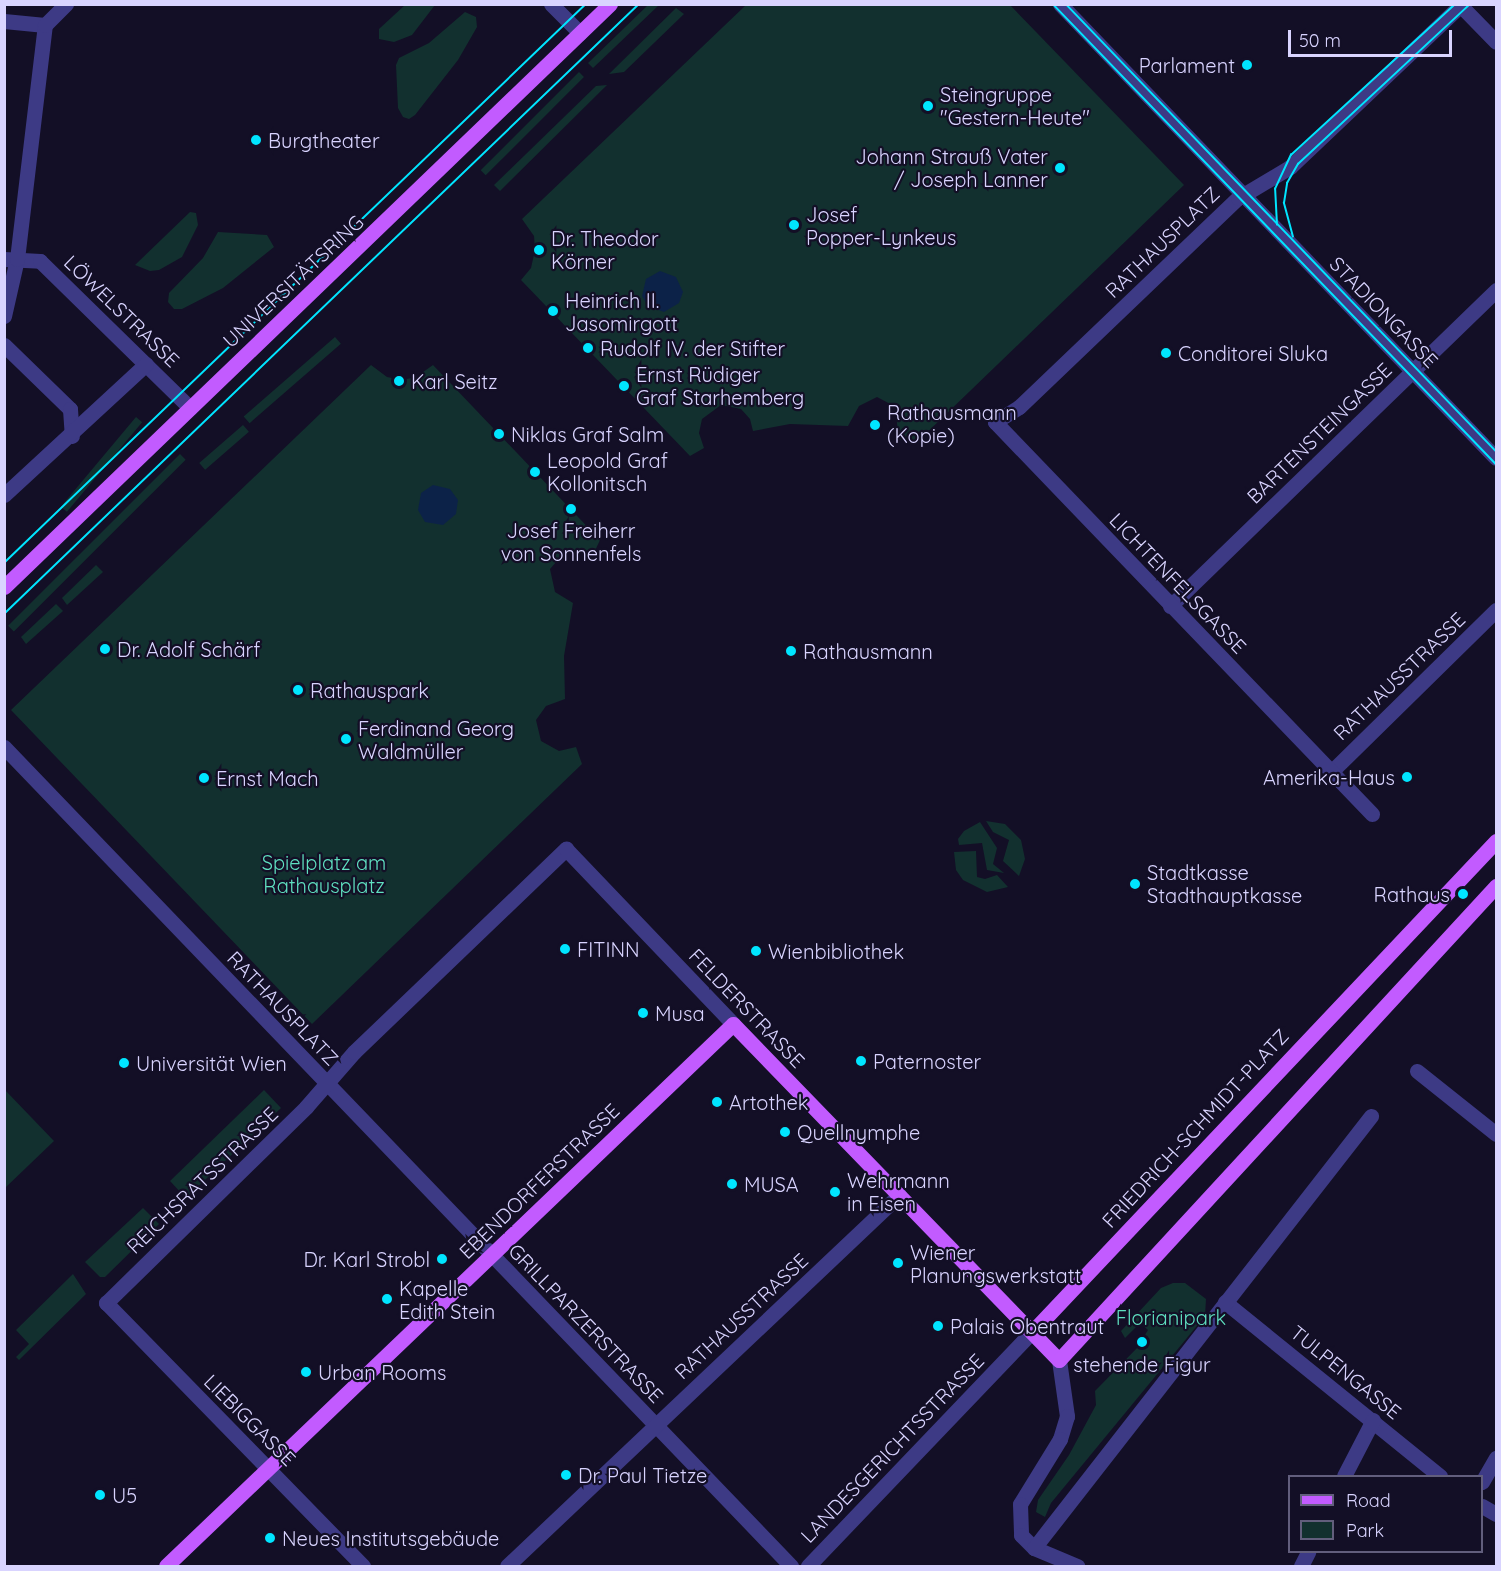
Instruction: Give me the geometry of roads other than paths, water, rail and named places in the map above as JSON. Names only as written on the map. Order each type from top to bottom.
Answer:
[{"type":"main road","name":"UNIVERSITÄTSRING","points":[[4,588],[610,4]]},
{"type":"main road","name":"FRIEDRICH-SCHMIDT-PLATZ","points":[[1032,1332],[1497,841]]},
{"type":"main road","points":[[899,1195],[1059,1360],[1497,886]]},
{"type":"main road","name":"FELDERSTRASSE","points":[[733,1024],[899,1195]]},
{"type":"main road","name":"EBENDORFERSTRASSE","points":[[166,1566],[733,1024]]},
{"type":"street","points":[[4,316],[45,25],[66,4]]},
{"type":"street","points":[[551,4],[580,33]]},
{"type":"street","name":"RATHAUSPLATZ","points":[[995,422],[1019,406],[1242,195],[1060,4]]},
{"type":"street","points":[[1242,195],[1290,166],[1462,5],[1497,42]]},
{"type":"street","points":[[4,21],[45,25]]},
{"type":"street","name":"STADIONGASSE","points":[[1242,195],[1497,458]]},
{"type":"street","name":"LÖWELSTRASSE","points":[[11,259],[40,261],[189,408]]},
{"type":"street","name":"BARTENSTEINGASSE","points":[[1170,606],[1497,290]]},
{"type":"street","points":[[4,345],[70,409],[72,436]]},
{"type":"street","points":[[4,495],[72,436],[146,364]]},
{"type":"street","name":"LICHTENFELSGASSE","points":[[995,422],[1331,772]]},
{"type":"street","name":"RATHAUSSTRASSE","points":[[1331,772],[1497,610]]},
{"type":"street","name":"RATHAUSPLATZ","points":[[4,747],[325,1084],[566,849]]},
{"type":"street","points":[[1331,772],[1372,814]]},
{"type":"street","name":"FELDERSTRASSE","points":[[566,849],[733,1024]]},
{"type":"street","points":[[1417,1071],[1497,1134]]},
{"type":"street","name":"GRILLPARZERSTRASSE","points":[[325,1084],[791,1566]]},
{"type":"street","name":"REICHSRATSSTRASSE","points":[[106,1303],[325,1084]]},
{"type":"street","points":[[1034,1548],[1371,1116]]},
{"type":"street","name":"RATHAUSSTRASSE","points":[[507,1566],[899,1195]]},
{"type":"street","name":"TULPENGASSE","points":[[1225,1302],[1439,1475]]},
{"type":"street","name":"LIEBIGGASSE","points":[[106,1303],[363,1566]]},
{"type":"street","name":"LANDESGERICHTSSTRASSE","points":[[808,1566],[1032,1332]]},
{"type":"street","points":[[1059,1360],[1066,1416],[1060,1439],[1020,1504],[1021,1534],[1034,1548],[1077,1566]]},
{"type":"street","points":[[1345,1475],[1373,1420]]},
{"type":"street","points":[[1483,1480],[1497,1458]]},
{"type":"street","points":[[1483,1507],[1497,1514]]},
{"type":"water","points":[[660,271],[676,277],[683,292],[679,303],[664,312],[648,306],[642,296],[646,279]]},
{"type":"water","points":[[433,485],[450,489],[458,500],[456,514],[443,525],[425,522],[418,510],[421,493]]},
{"type":"tram line","points":[[4,563],[586,4]]},
{"type":"tram line","points":[[4,614],[639,4]]},
{"type":"tram line","points":[[1053,4],[1496,464]]},
{"type":"tram line","points":[[1066,4],[1496,451]]},
{"type":"tram line","points":[[1277,225],[1275,189],[1291,155],[1455,4]]},
{"type":"tram line","points":[[1293,237],[1284,203],[1287,183],[1298,164],[1470,4]]},
{"type":"place","name":"Parlament","points":[[1247,65]]},
{"type":"place","name":"Steingruppe \"Gestern-Heute\"","points":[[928,106]]},
{"type":"place","name":"Burgtheater","points":[[256,140]]},
{"type":"place","name":"Johann Strauß Vater / Joseph Lanner","points":[[1060,168]]},
{"type":"place","name":"Josef Popper-Lynkeus","points":[[794,225]]},
{"type":"place","name":"Dr. Theodor Körner","points":[[539,250]]},
{"type":"place","name":"Heinrich II. Jasomirgott","points":[[553,311]]},
{"type":"place","name":"Rudolf IV. der Stifter","points":[[588,348]]},
{"type":"place","name":"Conditorei Sluka","points":[[1166,353]]},
{"type":"place","name":"Karl Seitz","points":[[399,381]]},
{"type":"place","name":"Ernst Rüdiger Graf Starhemberg","points":[[624,386]]},
{"type":"place","name":"Rathausmann (Kopie)","points":[[875,425]]},
{"type":"place","name":"Niklas Graf Salm","points":[[499,434]]},
{"type":"place","name":"Leopold Graf Kollonitsch","points":[[535,472]]},
{"type":"place","name":"Josef Freiherr von Sonnenfels","points":[[571,509]]},
{"type":"place","name":"Dr. Adolf Schärf","points":[[105,649]]},
{"type":"place","name":"Rathausmann","points":[[791,651]]},
{"type":"place","name":"Rathauspark","points":[[298,690]]},
{"type":"place","name":"Ferdinand Georg Waldmüller","points":[[346,739]]},
{"type":"place","name":"Amerika-Haus","points":[[1407,777]]},
{"type":"place","name":"Ernst Mach","points":[[204,778]]},
{"type":"place","name":"Stadtkasse Stadthauptkasse","points":[[1135,884]]},
{"type":"place","name":"Rathaus","points":[[1463,894]]},
{"type":"place","name":"FITINN","points":[[565,949]]},
{"type":"place","name":"Wienbibliothek","points":[[756,951]]},
{"type":"place","name":"Musa","points":[[643,1013]]},
{"type":"place","name":"Paternoster","points":[[861,1061]]},
{"type":"place","name":"Universität Wien","points":[[124,1063]]},
{"type":"place","name":"Artothek","points":[[717,1102]]},
{"type":"place","name":"Quellnymphe","points":[[785,1132]]},
{"type":"place","name":"MUSA","points":[[732,1184]]},
{"type":"place","name":"Wehrmann in Eisen","points":[[835,1192]]},
{"type":"place","name":"Dr. Karl Strobl","points":[[442,1259]]},
{"type":"place","name":"Wiener Planungswerkstatt","points":[[898,1263]]},
{"type":"place","name":"Kapelle Edith Stein","points":[[387,1299]]},
{"type":"place","name":"Palais Obentraut","points":[[938,1326]]},
{"type":"place","name":"stehende Figur","points":[[1142,1342]]},
{"type":"place","name":"Urban Rooms","points":[[306,1372]]},
{"type":"place","name":"Dr. Paul Tietze","points":[[566,1475]]},
{"type":"place","name":"U5","points":[[100,1495]]},
{"type":"place","name":"Neues Institutsgebäude","points":[[270,1538]]},
{"type":"park label","name":"Spielplatz am Rathausplatz","points":[[324,874]]},
{"type":"park label","name":"Florianipark","points":[[1171,1317]]}]
